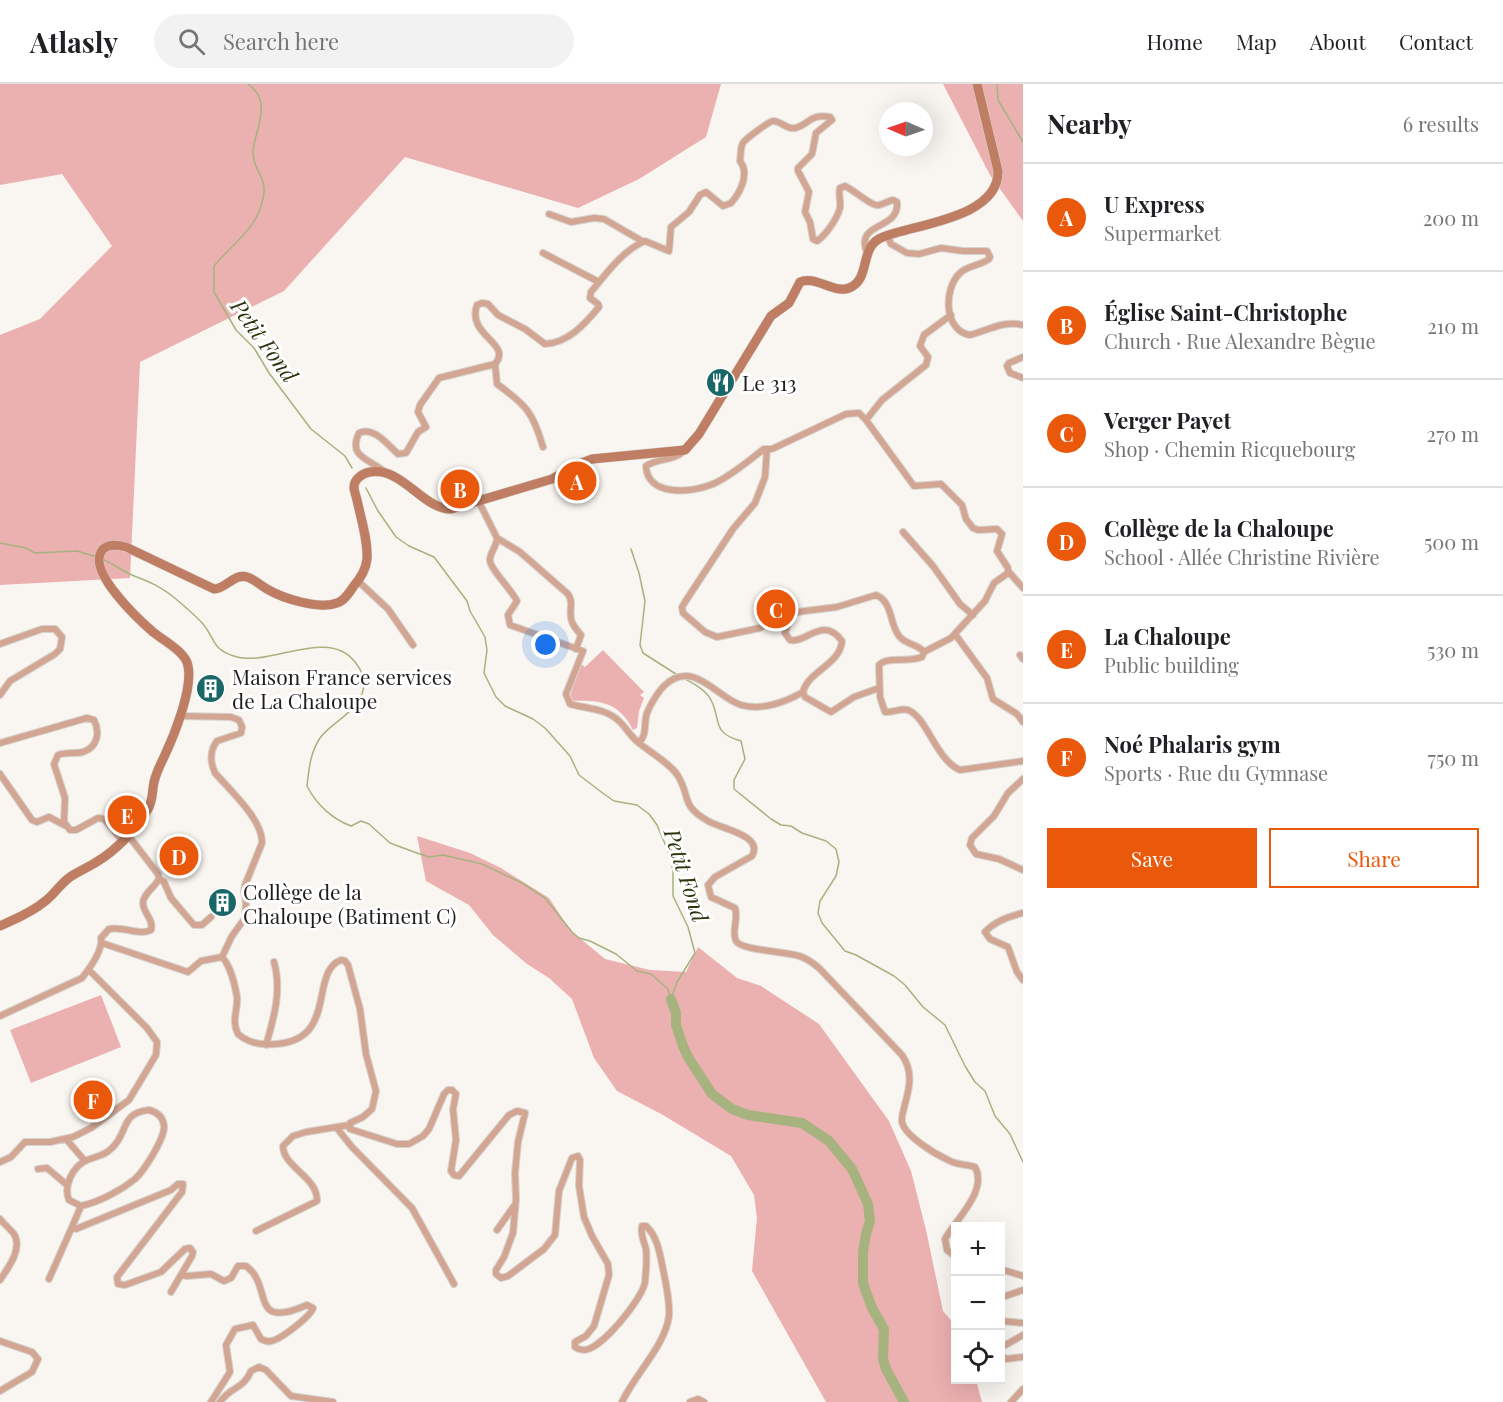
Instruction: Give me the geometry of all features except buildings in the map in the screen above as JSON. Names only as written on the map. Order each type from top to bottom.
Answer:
[{"type":"main road","points":[[0,926],[34,909],[64,882],[112,851],[125,837],[148,809],[155,779],[175,736],[181,716],[189,673],[186,658],[152,631],[130,609],[105,578],[99,564],[100,553],[106,547],[114,545],[126,547],[214,589],[219,589],[236,578],[248,577],[280,595],[325,605],[341,602],[364,571],[367,556],[354,487],[359,477],[365,473],[375,472],[388,475],[407,484],[433,504],[444,509],[479,502],[552,479],[592,459],[685,450],[699,434],[771,316],[789,303],[800,282],[809,280],[842,289],[850,288],[860,278],[873,241],[887,235],[921,227],[967,210],[987,199],[998,179],[998,171],[977,84]]},
{"type":"street","points":[[549,214],[571,222],[594,218],[604,219],[642,242],[669,251],[671,227],[689,212],[700,195],[706,192],[723,206],[731,203],[743,182],[745,173],[740,161],[741,145],[747,138],[770,121],[775,121],[788,128],[795,128],[812,118],[830,117],[832,120],[816,133],[812,154],[798,168],[809,192],[805,212],[810,222],[813,239],[817,241],[837,215],[840,207],[838,192],[840,188],[845,186],[854,190],[878,206],[893,200],[897,202],[898,209],[895,215],[886,223],[867,233],[864,246],[867,253]]},
{"type":"street","points":[[887,235],[891,244],[907,253],[919,254],[941,248],[963,251],[983,250],[989,254],[989,259],[962,271],[953,281],[948,298],[951,315],[960,331],[970,335],[1004,323],[1012,322],[1023,325]]},
{"type":"street","points":[[543,447],[536,421],[521,401],[496,384],[495,364],[499,355],[497,347],[481,332],[476,321],[477,305],[488,304],[498,315],[525,328],[545,344],[553,344],[578,330],[598,307],[590,295],[599,282],[616,263],[642,242]]},
{"type":"street","points":[[543,253],[599,282]]},
{"type":"street","points":[[866,420],[882,400],[926,365],[928,357],[920,346],[924,335],[951,315]]},
{"type":"street","points":[[1023,357],[1007,366],[1010,373],[1023,378]]},
{"type":"street","points":[[388,475],[378,465],[360,456],[355,449],[358,433],[364,430],[373,433],[398,454],[406,453],[418,432],[426,427],[418,412],[420,405],[439,378],[495,364]]},
{"type":"street","points":[[685,450],[679,456],[646,466],[646,474],[650,480],[664,489],[694,489],[711,484],[724,478],[764,449],[771,449],[846,414],[859,413],[914,486],[941,484],[962,506],[966,519],[973,528],[1001,531],[997,551],[1008,571],[1023,588]]},
{"type":"street","points":[[767,449],[765,477],[755,503],[733,529],[724,546],[685,602],[682,607],[683,612],[705,632],[717,636],[760,628],[781,614],[837,607],[876,595],[882,598],[888,607],[901,638],[924,652]]},
{"type":"street","points":[[479,502],[497,538],[490,563],[512,590],[517,602],[508,615],[510,625],[583,651],[566,694],[570,704],[595,708],[610,714],[620,722],[632,738],[676,773],[690,808],[706,820],[749,838],[753,842],[755,847],[752,856],[715,877],[708,885],[711,897],[735,908],[736,941],[741,946],[781,951],[799,956],[819,968],[908,1064],[909,1089],[902,1117],[905,1130],[951,1162],[975,1167],[979,1177],[974,1196],[956,1222]]},
{"type":"street","points":[[903,532],[933,566],[960,604],[973,615]]},
{"type":"street","points":[[497,538],[520,552],[573,601],[572,622],[581,635],[576,649]]},
{"type":"street","points":[[1008,571],[992,585],[985,602],[951,638],[924,652],[922,657],[915,660],[883,661],[879,665],[879,688],[882,709],[885,712],[903,709],[915,714],[953,767],[964,770],[1023,761]]},
{"type":"street","points":[[358,581],[388,609],[413,645]]},
{"type":"street","points":[[639,743],[646,731],[647,711],[665,685],[680,678],[695,677],[734,702],[751,707],[788,700],[803,692],[807,684],[838,655],[842,641],[833,632],[827,631],[811,632],[799,640],[790,640],[785,633],[792,613]]},
{"type":"street","points":[[0,644],[42,628],[56,629],[62,637],[60,649],[55,654],[10,681],[0,694]]},
{"type":"street","points":[[955,634],[987,678],[993,699],[1017,714],[1023,722]]},
{"type":"street","points":[[803,692],[805,697],[831,712],[854,697],[870,689],[879,688]]},
{"type":"street","points":[[181,716],[231,717],[240,720],[241,733],[217,741],[212,751],[212,763],[215,773],[257,824],[262,838],[259,852],[245,885],[244,918],[222,957]]},
{"type":"street","points":[[0,743],[87,718],[94,720],[98,733],[97,740],[92,747],[84,752],[58,754],[55,758],[54,764],[64,798],[64,822],[67,827]]},
{"type":"street","points":[[0,774],[33,821],[49,817],[76,830],[98,818],[104,819],[125,837],[158,874],[171,898],[194,925],[198,927],[211,917]]},
{"type":"street","points":[[1023,778],[1008,793],[994,816],[972,838],[970,845],[976,854],[999,859],[1023,870]]},
{"type":"street","points":[[0,1016],[75,982],[89,970],[102,943],[101,938],[110,929],[128,928],[144,933],[151,930],[152,922],[143,904],[144,899],[159,879]]},
{"type":"street","points":[[1023,913],[1001,921],[985,932],[990,939],[1008,947],[1017,972],[1023,980]]},
{"type":"street","points":[[102,943],[188,972],[201,962],[222,957]]},
{"type":"street","points":[[222,957],[227,962],[236,995],[234,1021],[238,1034],[255,1044],[266,1045],[288,1042],[311,1027],[318,1014],[326,976],[334,963],[345,960],[360,1009],[364,1044],[376,1091],[372,1109],[363,1117],[349,1125],[293,1136],[283,1146],[285,1157],[308,1180],[316,1193],[316,1201],[256,1231]]},
{"type":"street","points":[[266,1045],[278,982],[274,962]]},
{"type":"street","points":[[0,1162],[11,1157],[25,1142],[44,1143],[66,1139],[91,1128],[129,1100],[156,1055],[157,1042],[147,1028],[89,970]]},
{"type":"street","points":[[349,1125],[353,1131],[397,1144],[409,1144],[423,1136],[429,1129],[444,1094],[452,1090],[456,1094],[453,1109],[456,1140],[451,1171],[454,1175],[459,1176],[509,1115],[523,1111],[525,1117],[518,1142],[515,1173],[512,1240],[496,1270],[496,1274],[501,1278],[508,1276],[544,1249],[555,1235],[559,1191],[572,1158],[576,1155],[579,1157],[579,1186],[584,1217],[591,1236],[609,1269],[607,1286],[597,1319],[590,1332],[575,1342],[575,1347],[582,1350],[588,1349],[609,1334],[640,1295],[645,1283],[646,1258],[640,1230],[642,1226],[646,1226],[653,1235],[668,1291],[668,1321],[658,1346],[633,1381],[622,1402]]},
{"type":"street","points":[[149,1110],[156,1112],[160,1117],[164,1126],[163,1134],[150,1160],[136,1177],[122,1189],[81,1206],[69,1200],[66,1194],[71,1176],[85,1161],[105,1154],[115,1146],[129,1117],[135,1113],[149,1110]]},
{"type":"street","points":[[336,1127],[352,1147],[412,1208],[454,1284]]},
{"type":"street","points":[[66,1139],[85,1161]]},
{"type":"street","points":[[38,1169],[47,1168],[68,1185]]},
{"type":"street","points":[[72,1227],[79,1229],[171,1190],[178,1184],[183,1184],[182,1192],[122,1270],[117,1281],[121,1286],[161,1272],[185,1249],[190,1248],[193,1252],[192,1256],[171,1292]]},
{"type":"street","points":[[498,1230],[515,1204]]},
{"type":"street","points":[[49,1279],[81,1206]]},
{"type":"street","points":[[0,1219],[15,1235],[17,1242],[17,1249],[9,1267],[0,1280]]},
{"type":"street","points":[[951,1230],[945,1239],[947,1250],[951,1253]]},
{"type":"street","points":[[181,1275],[211,1274],[224,1281],[231,1278],[238,1266],[246,1266],[256,1276],[267,1307],[274,1312],[284,1314],[307,1305],[313,1308],[309,1315],[272,1341],[261,1339],[253,1325],[235,1329],[226,1346],[230,1372],[211,1402]]},
{"type":"street","points":[[1005,1271],[1023,1276]]},
{"type":"street","points":[[1005,1296],[1023,1290]]},
{"type":"street","points":[[1005,1321],[1023,1323]]},
{"type":"street","points":[[1005,1345],[1023,1335]]},
{"type":"street","points":[[0,1341],[32,1352],[38,1359],[32,1372],[0,1391]]},
{"type":"street","points":[[1005,1358],[1023,1357]]},
{"type":"street","points":[[220,1402],[225,1395],[246,1382],[251,1371],[259,1367],[266,1370],[291,1396],[333,1402]]},
{"type":"street","points":[[1011,1402],[1023,1389]]},
{"type":"street","points":[[690,1402],[698,1399],[704,1402]]},
{"type":"shaded area","points":[[0,84],[721,84],[706,137],[639,179],[578,208],[405,157],[284,291],[140,362],[130,578],[0,585],[0,335],[40,319],[112,246],[62,174],[0,185]]},
{"type":"shaded area","points":[[943,84],[1023,84],[1023,221],[990,175]]},
{"type":"shaded area","points":[[603,650],[644,692],[640,695],[644,698],[639,711],[637,728],[633,730],[628,721],[615,708],[600,702],[571,701],[571,693],[580,663],[585,667]]},
{"type":"shaded area","points":[[417,836],[470,853],[501,868],[549,898],[570,930],[605,959],[650,970],[686,972],[698,947],[737,978],[761,986],[819,1024],[889,1121],[911,1171],[943,1311],[951,1320],[951,1384],[977,1384],[982,1402],[826,1402],[752,1271],[757,1218],[754,1195],[731,1156],[663,1115],[617,1091],[594,1058],[572,999],[549,978],[527,964],[493,935],[469,905],[426,881]]},
{"type":"shaded area","points":[[101,995],[121,1047],[31,1083],[10,1030]]},
{"type":"waterway","name":"Petit Fond","points":[[248,84],[256,91],[260,99],[261,117],[253,152],[263,183],[264,194],[252,224],[214,266],[214,292],[236,330],[254,348],[269,373],[311,429],[345,456],[352,468]]},
{"type":"waterway","points":[[997,84],[998,100],[1023,142]]},
{"type":"waterway","name":"Petit Fond","points":[[366,488],[396,537],[409,546],[434,557],[467,601],[485,637],[487,650],[484,673],[496,697],[505,706],[533,719],[545,728],[570,756],[579,775],[614,801],[637,805],[649,814],[657,825],[671,858],[673,896],[688,927],[695,953],[677,982],[671,999]]},
{"type":"waterway","points":[[0,543],[26,548],[35,553],[77,551],[97,557]]},
{"type":"waterway","points":[[631,549],[645,601],[640,645],[643,653],[679,676]]},
{"type":"waterway","points":[[104,560],[170,594],[200,621],[215,644],[229,654],[237,657],[266,657],[315,647],[344,652],[361,671],[364,682],[363,692],[354,707],[326,731],[314,749],[307,786],[320,805],[331,815],[351,826],[361,821],[369,824],[390,843],[429,857],[443,855],[482,864],[522,883],[545,898],[579,938],[616,954],[637,971],[651,974],[668,989],[671,999]]},
{"type":"waterway","points":[[683,678],[700,688],[710,698],[721,730],[741,741],[745,759],[734,780],[734,789],[781,825],[791,826],[802,833],[826,841],[836,849],[839,862],[836,876],[820,901],[818,913],[822,923],[845,951],[894,976],[905,985],[923,1007],[945,1025],[965,1066],[975,1082],[985,1091],[995,1116],[1010,1134],[1023,1162]]},
{"type":"waterway","points":[[671,999],[683,1046],[712,1094],[732,1109],[748,1115],[802,1123],[829,1141],[852,1169],[868,1204],[870,1221],[863,1252],[863,1283],[872,1308],[884,1329],[883,1359],[886,1369],[904,1402]]},
{"type":"place","name":"Le 313","points":[[721,382]]},
{"type":"place","name":"U Express","points":[[577,481]]},
{"type":"place","name":"Église Saint-Christophe","points":[[460,489]]},
{"type":"place","name":"Verger Payet","points":[[776,609]]},
{"type":"place","name":"Maison France services de La Chaloupe","points":[[211,688]]},
{"type":"place","name":"La Chaloupe","points":[[127,815]]},
{"type":"place","name":"Collège de la Chaloupe","points":[[179,856]]},
{"type":"place","name":"Collège de la Chaloupe (Batiment C)","points":[[222,903]]},
{"type":"place","name":"Noé Phalaris gym","points":[[93,1100]]}]
